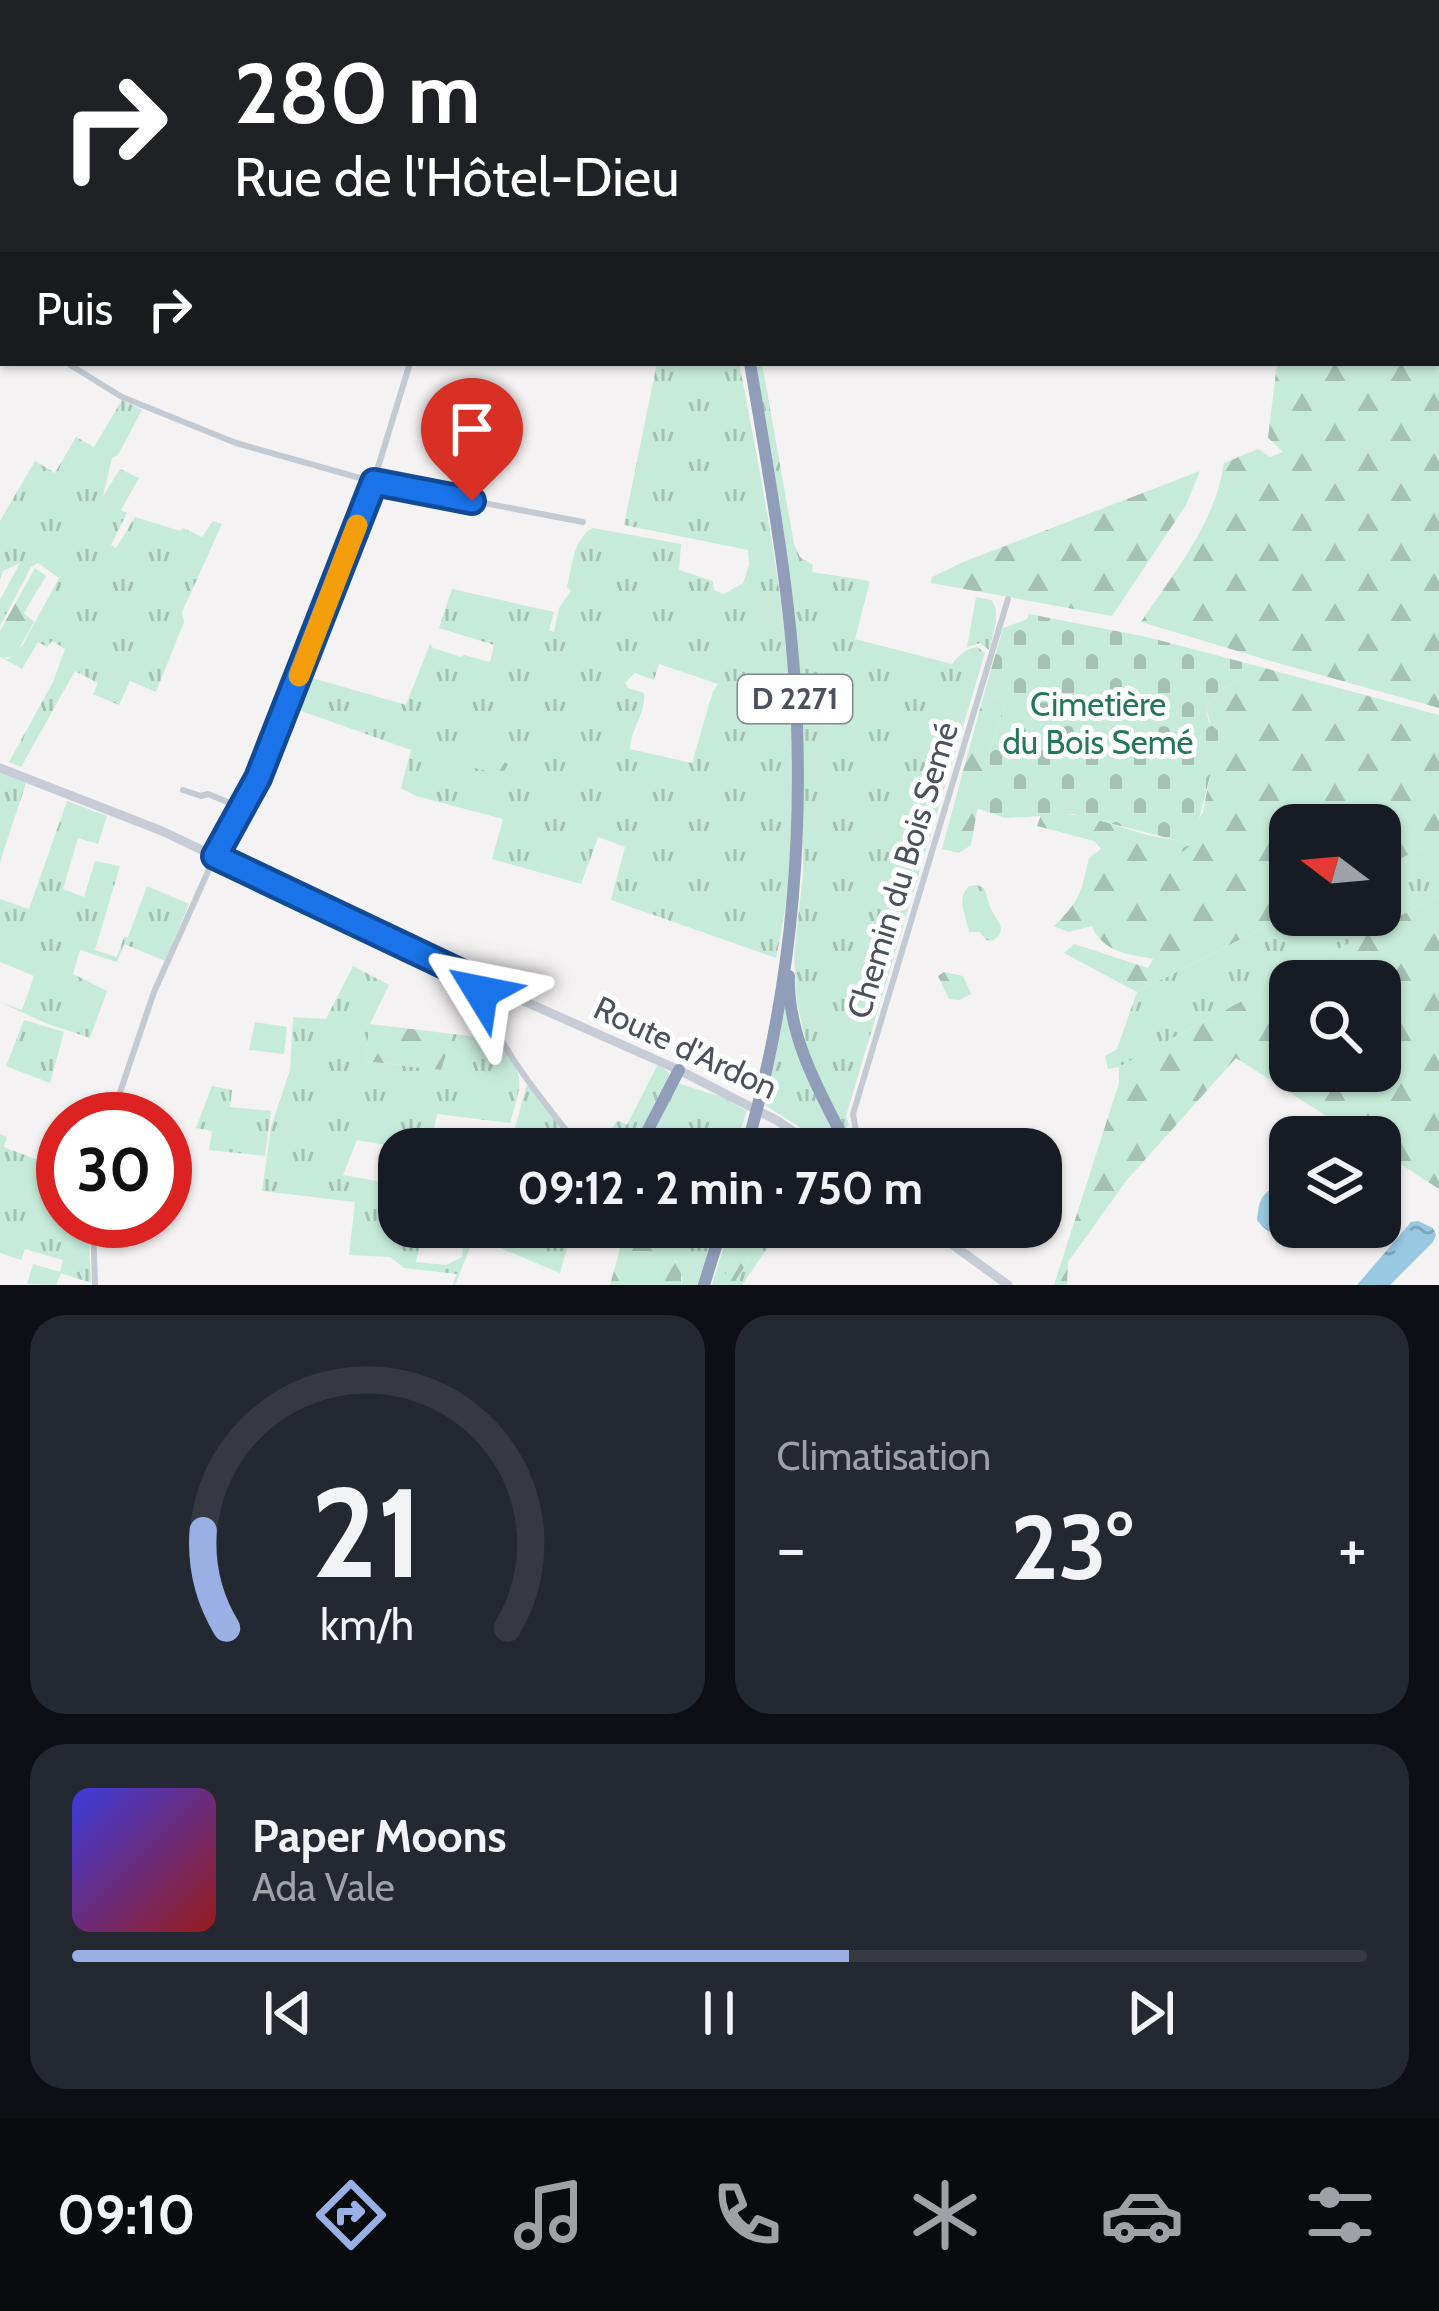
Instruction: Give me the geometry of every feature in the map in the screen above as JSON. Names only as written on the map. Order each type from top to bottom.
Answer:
[{"type":"highway","name":"D 2271","points":[[748,366],[790,628],[798,824],[772,1039],[748,1128]]},
{"type":"highway","points":[[793,895],[789,988],[794,1019],[839,1128]]},
{"type":"highway","points":[[649,1128],[680,1070]]},
{"type":"highway","points":[[704,1285],[715,1248]]},
{"type":"street","points":[[72,366],[122,397],[193,428],[374,482],[583,522]]},
{"type":"street","points":[[120,1092],[154,992],[278,730],[374,482],[409,366]]},
{"type":"street","name":"Chemin du Bois Semé","points":[[856,1128],[854,1114],[1008,599]]},
{"type":"street","name":"Route d'Ardon","points":[[0,767],[141,822],[729,1093],[788,1128]]},
{"type":"street","points":[[183,790],[242,808]]},
{"type":"street","points":[[478,981],[503,1043],[565,1128]]},
{"type":"street","points":[[94,1248],[95,1285]]},
{"type":"street","points":[[957,1248],[1008,1285]]},
{"type":"green space","points":[[656,366],[740,366],[778,584],[793,735],[794,811],[776,958],[611,900],[625,847],[598,837],[581,884],[492,859],[503,819],[416,796],[401,788],[411,750],[293,708],[305,676],[406,705],[430,644],[490,662],[494,645],[439,628],[452,589],[554,612],[549,630],[554,632],[559,608],[571,591],[567,587],[577,546],[593,528],[681,544],[679,570],[713,581],[714,590],[724,594],[743,583],[748,550],[624,525]],"holes":[[[659,664],[718,684],[692,763],[630,749],[644,700],[644,693],[625,683],[635,673],[654,680]]]},
{"type":"green space","points":[[756,366],[763,366],[800,557],[813,565],[812,572],[870,581],[855,639],[952,664],[973,648],[985,653],[846,1128],[808,1052],[797,1002],[794,956],[803,873],[802,700],[785,539]]},
{"type":"green space","points":[[1277,366],[1439,366],[1439,708],[1141,622],[1203,527],[1224,463],[1258,449],[1270,457],[1283,452],[1268,438]]},
{"type":"green space","points":[[122,400],[142,410],[112,458],[103,496],[120,469],[139,478],[121,510],[127,513],[111,545],[116,548],[135,517],[202,537],[213,521],[222,524],[182,612],[184,622],[156,692],[130,681],[119,705],[93,694],[98,683],[75,671],[21,767],[9,762],[53,682],[65,649],[52,641],[47,647],[38,642],[22,669],[2,658],[8,659],[22,646],[59,578],[38,563],[31,567],[0,626],[0,600],[20,563],[3,571],[0,580],[0,521],[35,461],[55,473],[76,437],[94,447]]},
{"type":"green space","points":[[1200,471],[1186,505],[1112,616],[931,583],[932,577],[963,562]]},
{"type":"green space","points":[[35,568],[46,576],[24,613],[34,622],[15,656],[2,658],[0,631]]},
{"type":"green space","points":[[976,597],[992,600],[996,610],[989,650],[980,643],[967,647]]},
{"type":"green space","name":"Cimetière du Bois Semé","points":[[1029,614],[1147,637],[1261,667],[1217,692],[1206,709],[1209,723],[1221,733],[1220,754],[1193,843],[1179,855],[1180,841],[1073,814],[1006,818],[976,808],[1006,701],[984,694],[1003,628]]},
{"type":"green space","points":[[1261,667],[1439,715],[1439,839],[1401,858],[1401,804],[1269,804],[1269,925],[1137,992],[1064,953],[1074,944],[1148,968],[1153,959],[1110,947],[1092,926],[1068,932],[1054,926],[1079,895],[1089,858],[1101,849],[1094,841],[1037,826],[1041,815],[1087,817],[1181,841],[1179,853],[1203,812],[1220,754],[1206,709],[1217,692]]},
{"type":"green space","points":[[984,694],[1006,701],[984,771],[971,845],[959,853],[942,849]]},
{"type":"green space","points":[[477,751],[508,764],[503,773],[456,763],[460,754]]},
{"type":"green space","points":[[0,773],[26,783],[0,862]]},
{"type":"green space","points":[[67,801],[107,816],[98,844],[78,838],[63,889],[84,897],[95,861],[120,866],[95,950],[117,957],[147,886],[189,904],[165,961],[124,944],[117,962],[80,950],[73,974],[107,991],[90,1038],[0,1002],[22,1010],[34,976],[0,962],[0,899],[29,909]]},
{"type":"green space","points":[[1439,839],[1439,895],[1401,915],[1401,858]]},
{"type":"green space","points":[[969,886],[984,888],[1001,928],[993,941],[980,932],[969,932],[963,897]]},
{"type":"green space","points":[[1439,895],[1439,1189],[1401,1165],[1401,1116],[1326,1116],[1289,1092],[1401,1092],[1401,960],[1318,960],[1363,936],[1401,936],[1401,915]]},
{"type":"green space","points":[[1269,925],[1269,936],[1363,936],[1318,960],[1269,960],[1269,986],[1108,1069],[1105,1056],[1117,1049],[1137,992]]},
{"type":"green space","points":[[353,966],[389,985],[370,1024],[365,1061],[441,1070],[453,1034],[499,1040],[517,1072],[519,1088],[510,1123],[437,1114],[434,1128],[378,1128],[378,1144],[357,1140],[343,1175],[378,1181],[378,1248],[419,1248],[416,1262],[446,1265],[462,1257],[463,1248],[470,1248],[455,1285],[457,1274],[404,1268],[390,1257],[349,1255],[355,1202],[262,1191],[271,1127],[290,1070],[293,1017],[326,1019]]},
{"type":"green space","points":[[944,972],[963,976],[971,994],[949,999],[938,976]]},
{"type":"green space","points":[[1269,986],[1269,1079],[1236,1058],[1126,1181],[1068,1262],[1067,1285],[1054,1285],[1119,1083],[1119,1067]]},
{"type":"green space","points":[[786,991],[835,1128],[801,1128],[765,1105]]},
{"type":"green space","points":[[24,1020],[64,1032],[50,1083],[6,1066]]},
{"type":"green space","points":[[255,1022],[287,1027],[284,1054],[249,1050]]},
{"type":"green space","points":[[370,1024],[453,1034],[441,1070],[365,1061]]},
{"type":"green space","points":[[658,1064],[670,1079],[643,1128],[612,1128],[618,1120],[627,1125]]},
{"type":"green space","points":[[677,1083],[722,1097],[747,1111],[741,1128],[653,1128]]},
{"type":"green space","points":[[527,1084],[562,1128],[515,1128]]},
{"type":"green space","points":[[212,1086],[232,1090],[230,1107],[271,1111],[265,1156],[209,1150],[212,1131],[196,1128]]},
{"type":"green space","points":[[0,1134],[7,1137],[4,1147],[36,1159],[36,1248],[89,1248],[91,1283],[61,1273],[56,1285],[27,1284],[33,1264],[60,1272],[63,1260],[25,1249],[21,1260],[0,1253]]},
{"type":"green space","points":[[500,1248],[567,1248],[560,1273]]},
{"type":"green space","points":[[620,1248],[681,1248],[684,1254],[675,1261],[681,1270],[681,1285],[610,1285]]},
{"type":"green space","points":[[672,1248],[711,1248],[699,1285],[681,1285]]},
{"type":"green space","points":[[723,1248],[735,1248],[722,1285],[712,1285]]},
{"type":"green space","points":[[735,1248],[756,1248],[733,1285],[722,1285]]},
{"type":"green space","points":[[756,1248],[767,1248],[742,1285],[733,1285]]},
{"type":"water","points":[[1269,1191],[1269,1231],[1257,1220]]},
{"type":"water","points":[[1411,1222],[1433,1228],[1433,1242],[1390,1285],[1357,1285],[1389,1248],[1401,1248],[1401,1234]]},
{"type":"slow traffic","points":[[299,676],[357,525]]},
{"type":"route","points":[[472,501],[374,482],[258,778],[215,856],[478,981],[481,992]]}]
